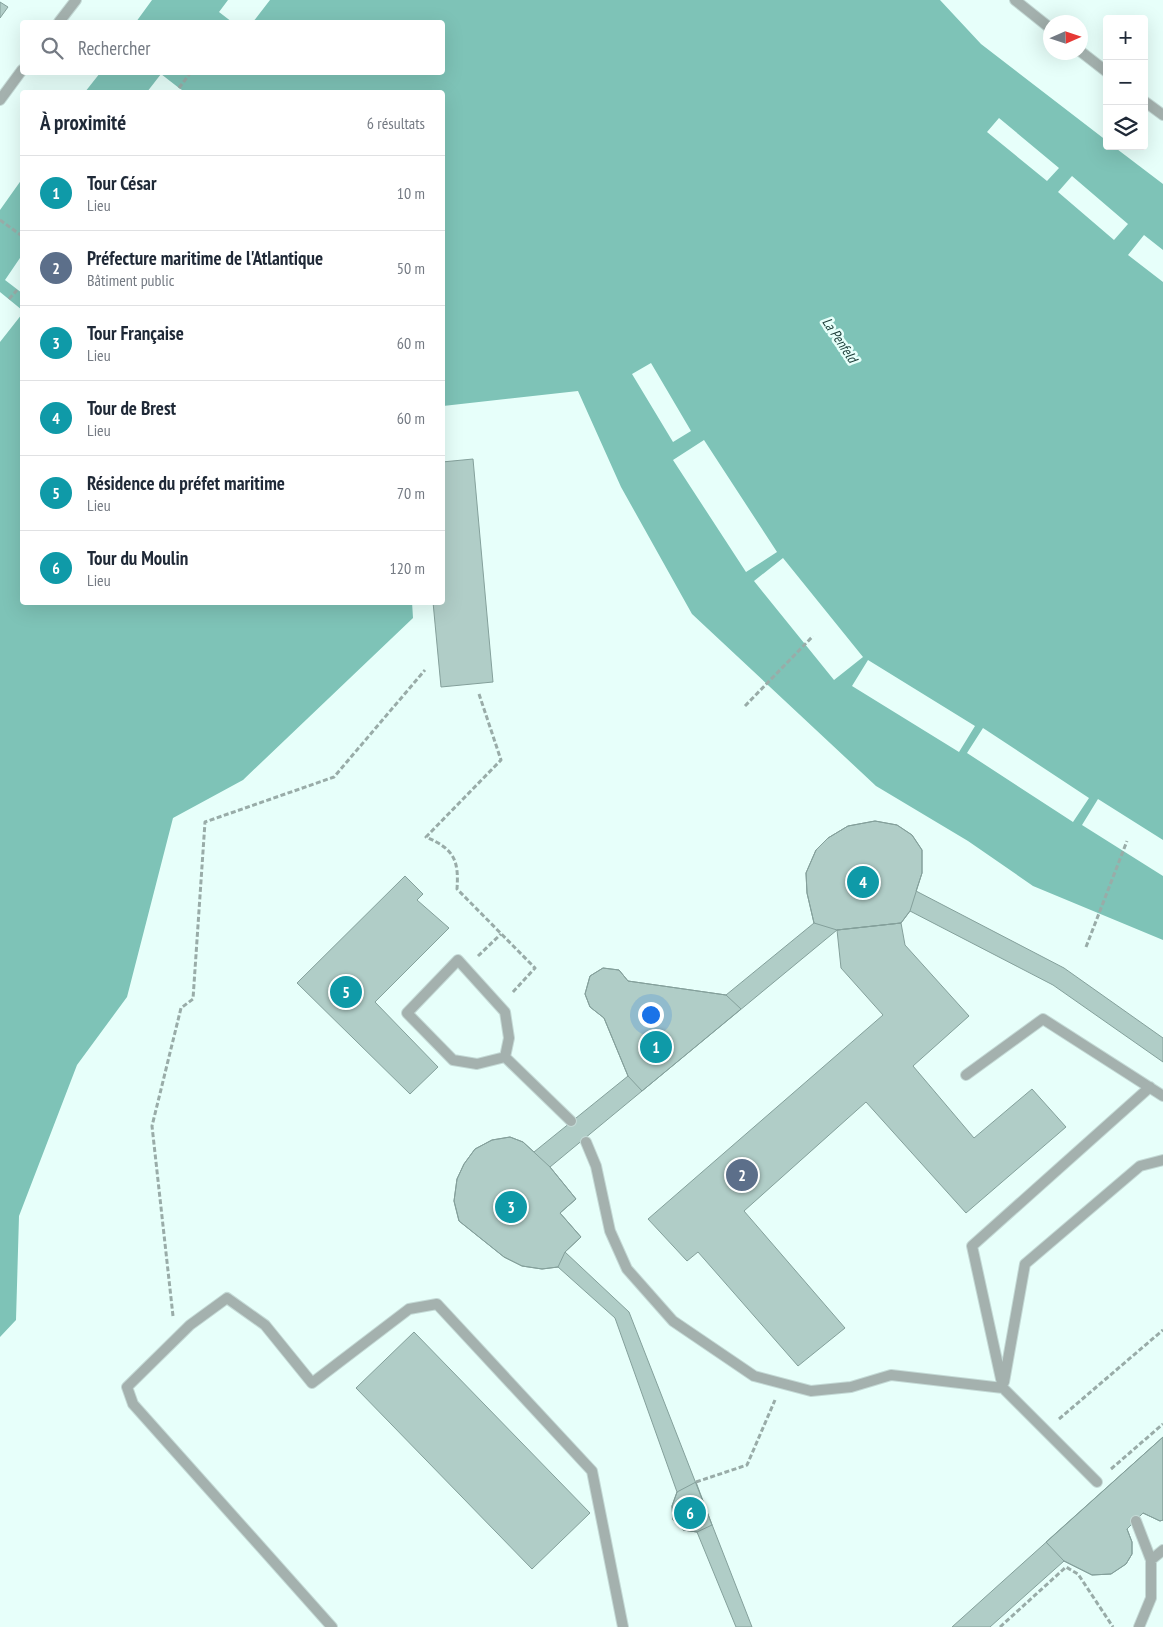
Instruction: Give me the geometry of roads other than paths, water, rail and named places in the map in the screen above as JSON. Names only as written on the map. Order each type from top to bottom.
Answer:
[{"type":"lane","points":[[61,20],[76,0]]},
{"type":"lane","points":[[1015,0],[1043,22]]},
{"type":"lane","points":[[1088,57],[1103,69]]},
{"type":"lane","points":[[0,100],[20,73]]},
{"type":"lane","points":[[1148,104],[1163,116]]},
{"type":"lane","points":[[458,960],[505,1012],[509,1038],[505,1058],[477,1064],[454,1060],[407,1013],[458,960]]},
{"type":"lane","points":[[966,1075],[1043,1019],[1163,1096]]},
{"type":"lane","points":[[505,1058],[571,1121]]},
{"type":"lane","points":[[1097,1482],[1003,1388],[972,1246],[1150,1087]]},
{"type":"lane","points":[[586,1142],[596,1166],[610,1231],[627,1269],[674,1321],[754,1376],[811,1391],[852,1388],[891,1375],[1003,1388]]},
{"type":"lane","points":[[1003,1388],[1026,1264],[1140,1166],[1163,1160]]},
{"type":"lane","points":[[332,1627],[133,1404],[127,1387],[190,1325],[227,1298],[265,1325],[312,1383],[409,1309],[437,1304],[592,1471],[623,1627]]},
{"type":"lane","points":[[1136,1521],[1151,1560],[1151,1598],[1139,1627]]},
{"type":"lane","points":[[1151,1560],[1163,1550]]},
{"type":"water","name":"La Penfeld","points":[[152,0],[940,0],[981,44],[1103,138],[1103,150],[1118,150],[1163,184],[1163,940],[1033,886],[968,841],[876,786],[692,614],[621,487],[578,391],[445,406],[445,90],[87,90],[98,75],[445,75],[445,20],[137,20]]},
{"type":"water","points":[[20,182],[20,605],[412,605],[413,618],[243,780],[173,818],[127,997],[77,1065],[19,1216],[16,1320],[0,1337],[0,210]]},
{"type":"place","name":"Tour de Brest","points":[[863,882]]},
{"type":"place","name":"Résidence du préfet maritime","points":[[346,992]]},
{"type":"place","name":"Tour César","points":[[656,1047]]},
{"type":"place","name":"Préfecture maritime de l'Atlantique","points":[[742,1175]]},
{"type":"place","name":"Tour Française","points":[[511,1207]]},
{"type":"place","name":"Tour du Moulin","points":[[690,1513]]}]
